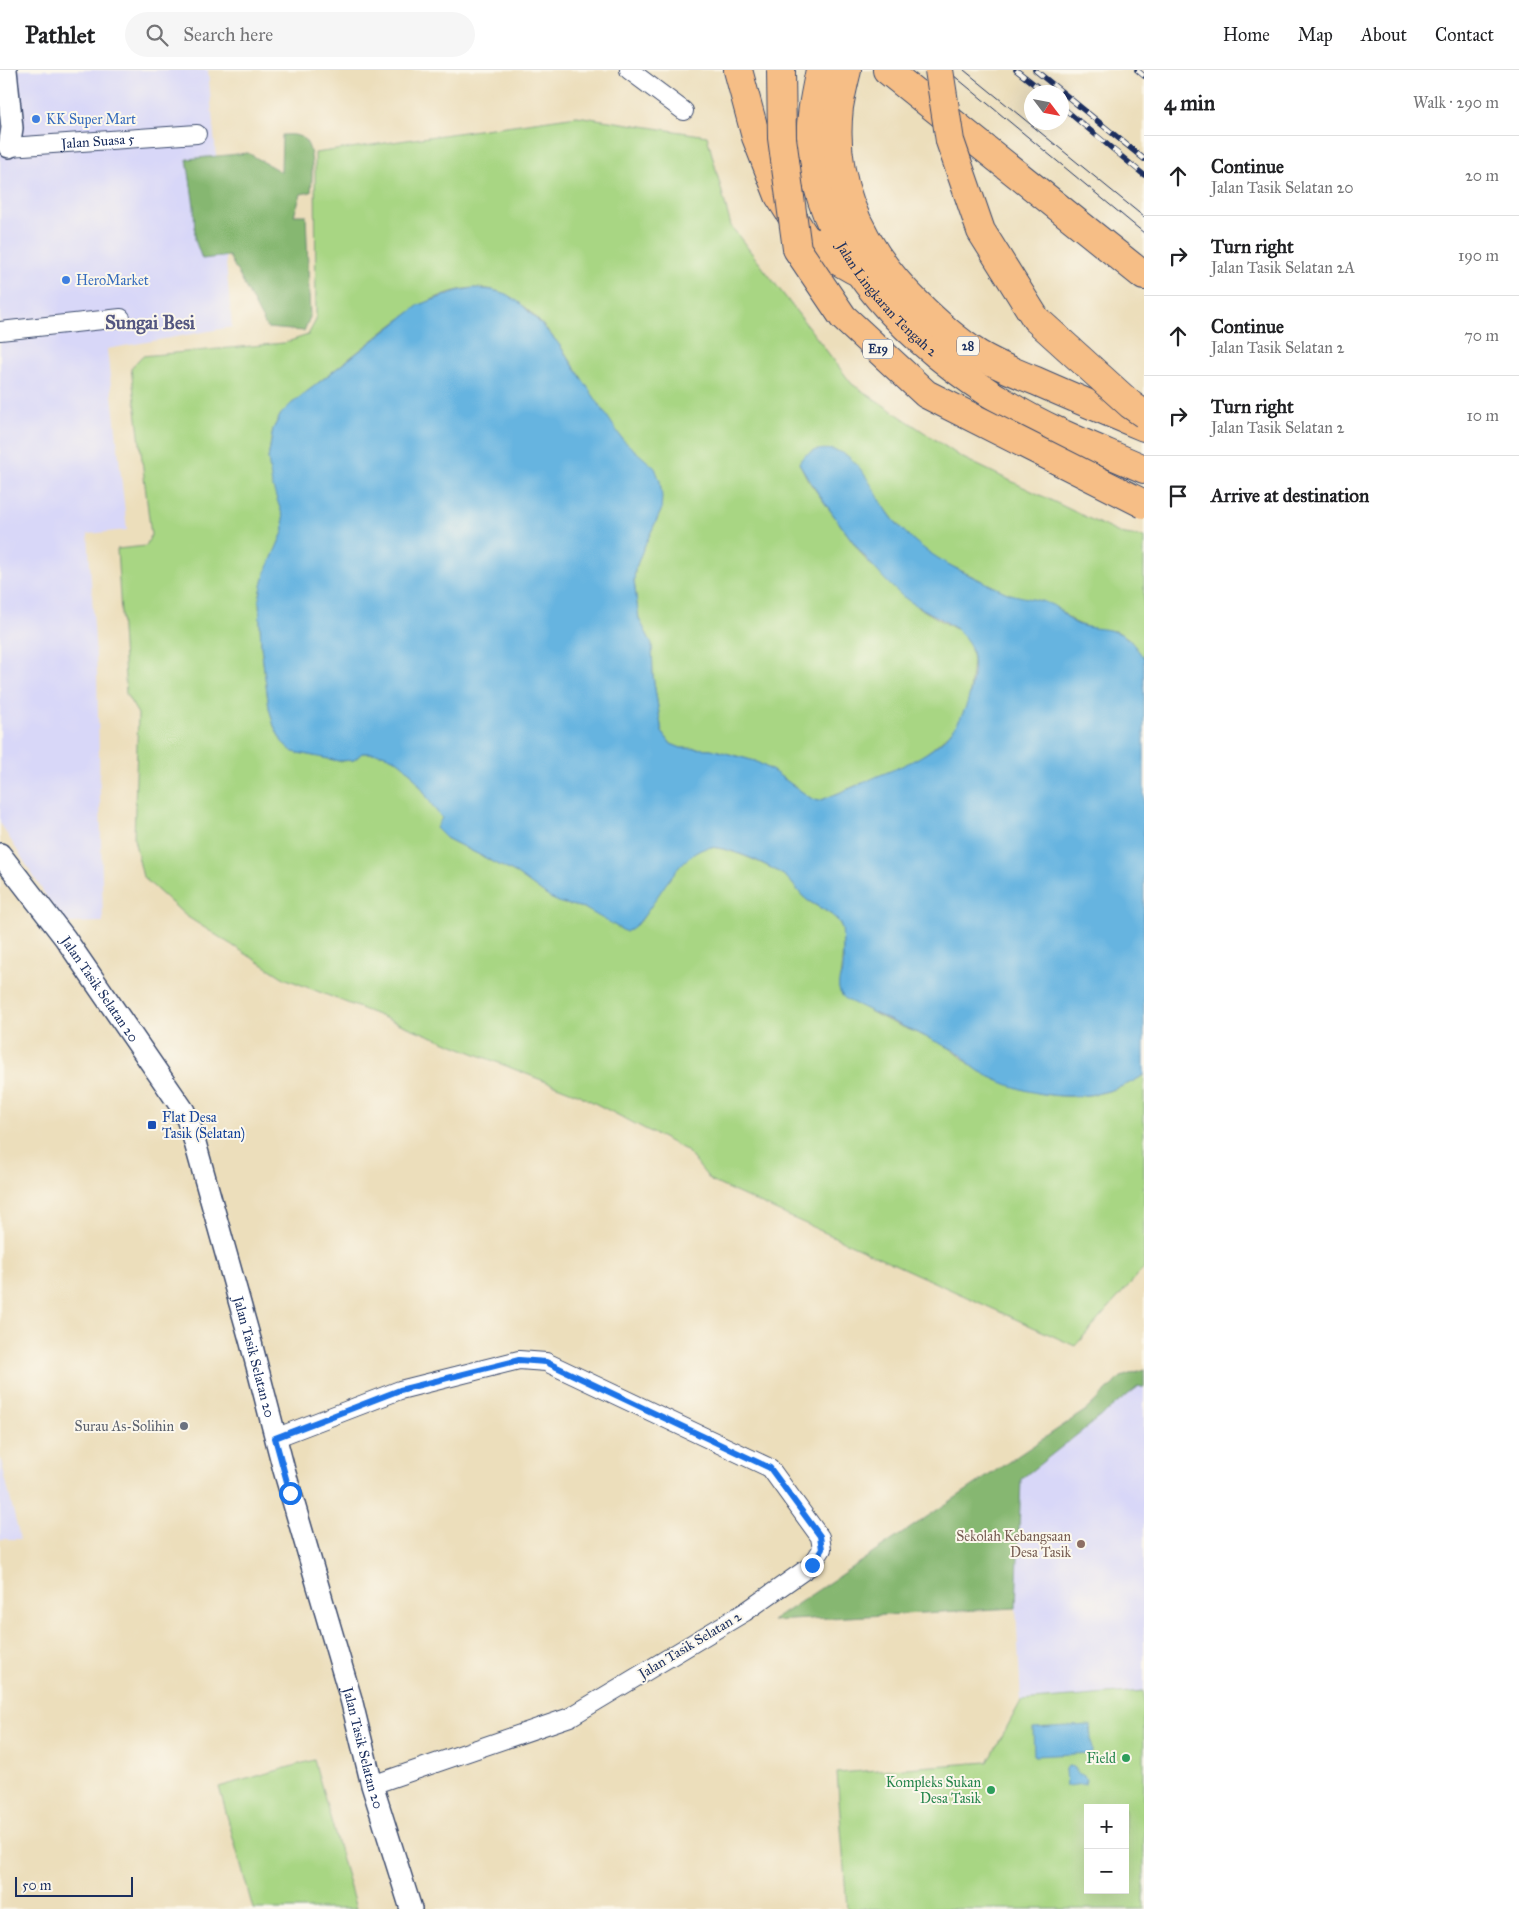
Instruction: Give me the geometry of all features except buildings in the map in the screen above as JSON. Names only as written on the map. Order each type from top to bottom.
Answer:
[{"type":"highway","points":[[738,70],[756,137],[779,196],[805,237],[833,258],[858,272]]},
{"type":"highway","name":"E19","points":[[781,70],[782,138],[797,249],[843,317],[926,394],[1144,504]]},
{"type":"highway","name":"Jalan Lingkaran Tengah 2","points":[[820,70],[814,95],[810,144],[820,196],[843,248],[875,294],[903,325],[971,380],[1011,407],[1057,431],[1144,469]]},
{"type":"highway","name":"Jalan Lingkaran Tengah 2","points":[[847,70],[839,107],[839,137],[841,168],[848,198],[859,226],[877,258],[899,285],[935,321],[977,354],[1144,427]]},
{"type":"highway","points":[[887,70],[1144,276]]},
{"type":"highway","points":[[939,70],[950,141],[981,231],[1036,319],[1144,414]]},
{"type":"street","points":[[3,144],[12,128],[6,70]]},
{"type":"street","points":[[629,70],[684,111]]},
{"type":"street","name":"Jalan Suasa 5","points":[[3,144],[197,134]]},
{"type":"street","points":[[0,331],[121,318]]},
{"type":"street","name":"Jalan Tasik Selatan 20","points":[[0,854],[61,932],[184,1111],[192,1132],[251,1343],[275,1438],[351,1699],[372,1785],[411,1909]]},
{"type":"street","name":"Jalan Tasik Selatan 2","points":[[275,1438],[400,1390],[519,1360],[546,1362],[770,1468],[820,1536],[822,1549],[812,1565],[745,1612],[570,1717],[372,1785]]},
{"type":"shaded area","points":[[0,70],[208,70],[232,327],[107,349],[127,530],[88,534],[97,672],[103,922],[63,923],[0,823]]},
{"type":"shaded area","name":"Sekolah Kebangsaan Desa Tasik","points":[[1139,1385],[1144,1388],[1144,1691],[1021,1701],[1016,1608],[1021,1479]]},
{"type":"shaded area","points":[[0,1456],[20,1539],[0,1539]]},
{"type":"green space","points":[[577,116],[707,136],[731,226],[852,384],[961,457],[1119,533],[1144,537],[1144,658],[1128,638],[1116,631],[1092,629],[1074,622],[1063,613],[1040,601],[1016,597],[935,558],[911,539],[893,519],[876,495],[799,463],[808,480],[866,560],[916,606],[959,631],[970,644],[973,660],[969,701],[961,719],[949,734],[915,761],[819,801],[812,799],[773,771],[755,761],[711,749],[681,748],[671,744],[662,732],[653,676],[652,644],[639,619],[634,581],[635,570],[643,549],[661,511],[655,469],[621,438],[604,415],[566,354],[553,336],[534,316],[520,303],[505,294],[485,289],[465,289],[427,302],[392,325],[291,404],[281,414],[273,429],[268,459],[283,517],[284,531],[265,574],[259,599],[261,646],[269,708],[274,726],[282,742],[294,752],[339,761],[354,760],[362,753],[382,754],[393,758],[410,772],[442,818],[440,823],[446,838],[517,874],[550,898],[561,903],[584,908],[596,914],[640,922],[676,869],[685,860],[705,848],[712,847],[734,852],[770,868],[786,877],[804,898],[832,915],[840,923],[843,940],[839,985],[853,998],[864,1008],[877,1015],[944,1045],[976,1069],[1001,1081],[1021,1089],[1042,1094],[1083,1096],[1104,1092],[1144,1075],[1144,1268],[1075,1346],[711,1181],[686,1150],[577,1094],[284,978],[186,916],[143,877],[134,839],[138,714],[126,694],[117,549],[146,546],[151,535],[131,368],[142,356],[284,343],[308,335],[316,320],[315,153]]},
{"type":"green space","points":[[282,135],[295,135],[304,139],[308,145],[312,161],[311,192],[301,194],[294,215],[306,215],[310,317],[304,331],[267,328],[229,256],[202,259],[195,240],[194,206],[187,159],[248,153],[281,172]]},
{"type":"green space","points":[[1144,1369],[1144,1388],[1139,1386],[1021,1479],[1016,1608],[772,1621],[1086,1410],[1121,1377]]},
{"type":"green space","name":"Kompleks Sukan Desa Tasik","points":[[1144,1691],[1144,1909],[847,1909],[837,1773],[988,1762],[1021,1701]]},
{"type":"green space","points":[[314,1760],[356,1909],[253,1909],[219,1787]]},
{"type":"water","points":[[474,288],[506,294],[520,303],[558,343],[623,440],[655,468],[660,481],[661,511],[643,549],[635,570],[634,581],[639,619],[652,644],[653,676],[662,732],[671,744],[681,748],[711,749],[755,761],[773,771],[812,799],[819,801],[895,769],[926,753],[951,732],[960,718],[967,702],[973,678],[973,657],[968,642],[954,627],[901,595],[852,540],[817,492],[799,463],[807,454],[814,451],[834,450],[853,460],[893,519],[931,554],[974,578],[1005,592],[1050,604],[1080,625],[1111,630],[1121,634],[1135,646],[1144,658],[1144,1075],[1125,1085],[1104,1092],[1083,1095],[1062,1096],[1019,1088],[998,1081],[979,1071],[954,1050],[849,1001],[842,995],[839,989],[843,966],[842,928],[840,923],[832,915],[804,898],[790,880],[781,873],[748,857],[714,847],[706,848],[696,853],[686,860],[669,879],[639,922],[626,932],[584,908],[561,903],[550,898],[517,874],[446,838],[436,828],[442,818],[410,772],[393,758],[382,754],[362,753],[354,760],[339,761],[293,752],[282,742],[274,726],[269,708],[261,646],[259,599],[265,574],[284,530],[283,517],[272,485],[268,459],[273,429],[281,414],[291,404],[419,305],[457,291]]},
{"type":"water","points":[[1090,1725],[1092,1753],[1034,1756],[1033,1728]]},
{"type":"water","points":[[1068,1766],[1074,1767],[1077,1773],[1084,1776],[1085,1784],[1066,1786],[1065,1770]]},
{"type":"tram line","points":[[947,70],[1144,233]]},
{"type":"tram line","points":[[964,70],[1144,217]]},
{"type":"railway","points":[[1016,70],[1035,85]]},
{"type":"railway","points":[[1035,70],[1144,159]]},
{"type":"railway","points":[[1137,70],[1144,76]]},
{"type":"railway","points":[[1069,113],[1144,175]]},
{"type":"place","name":"KK Super Mart","points":[[36,119]]},
{"type":"place","name":"HeroMarket","points":[[66,280]]},
{"type":"place","name":"Flat Desa Tasik (Selatan)","points":[[152,1125]]},
{"type":"place","name":"Surau As-Solihin","points":[[184,1426]]},
{"type":"place","name":"Sekolah Kebangsaan Desa Tasik","points":[[1081,1544]]},
{"type":"place","name":"Field","points":[[1126,1758]]},
{"type":"place","name":"Kompleks Sukan Desa Tasik","points":[[991,1790]]},
{"type":"district","name":"Sungai Besi","points":[[150,322]]},
{"type":"route","points":[[290,1493],[275,1438],[400,1390],[519,1360],[546,1362],[770,1468],[820,1536],[822,1549],[812,1565]]}]
